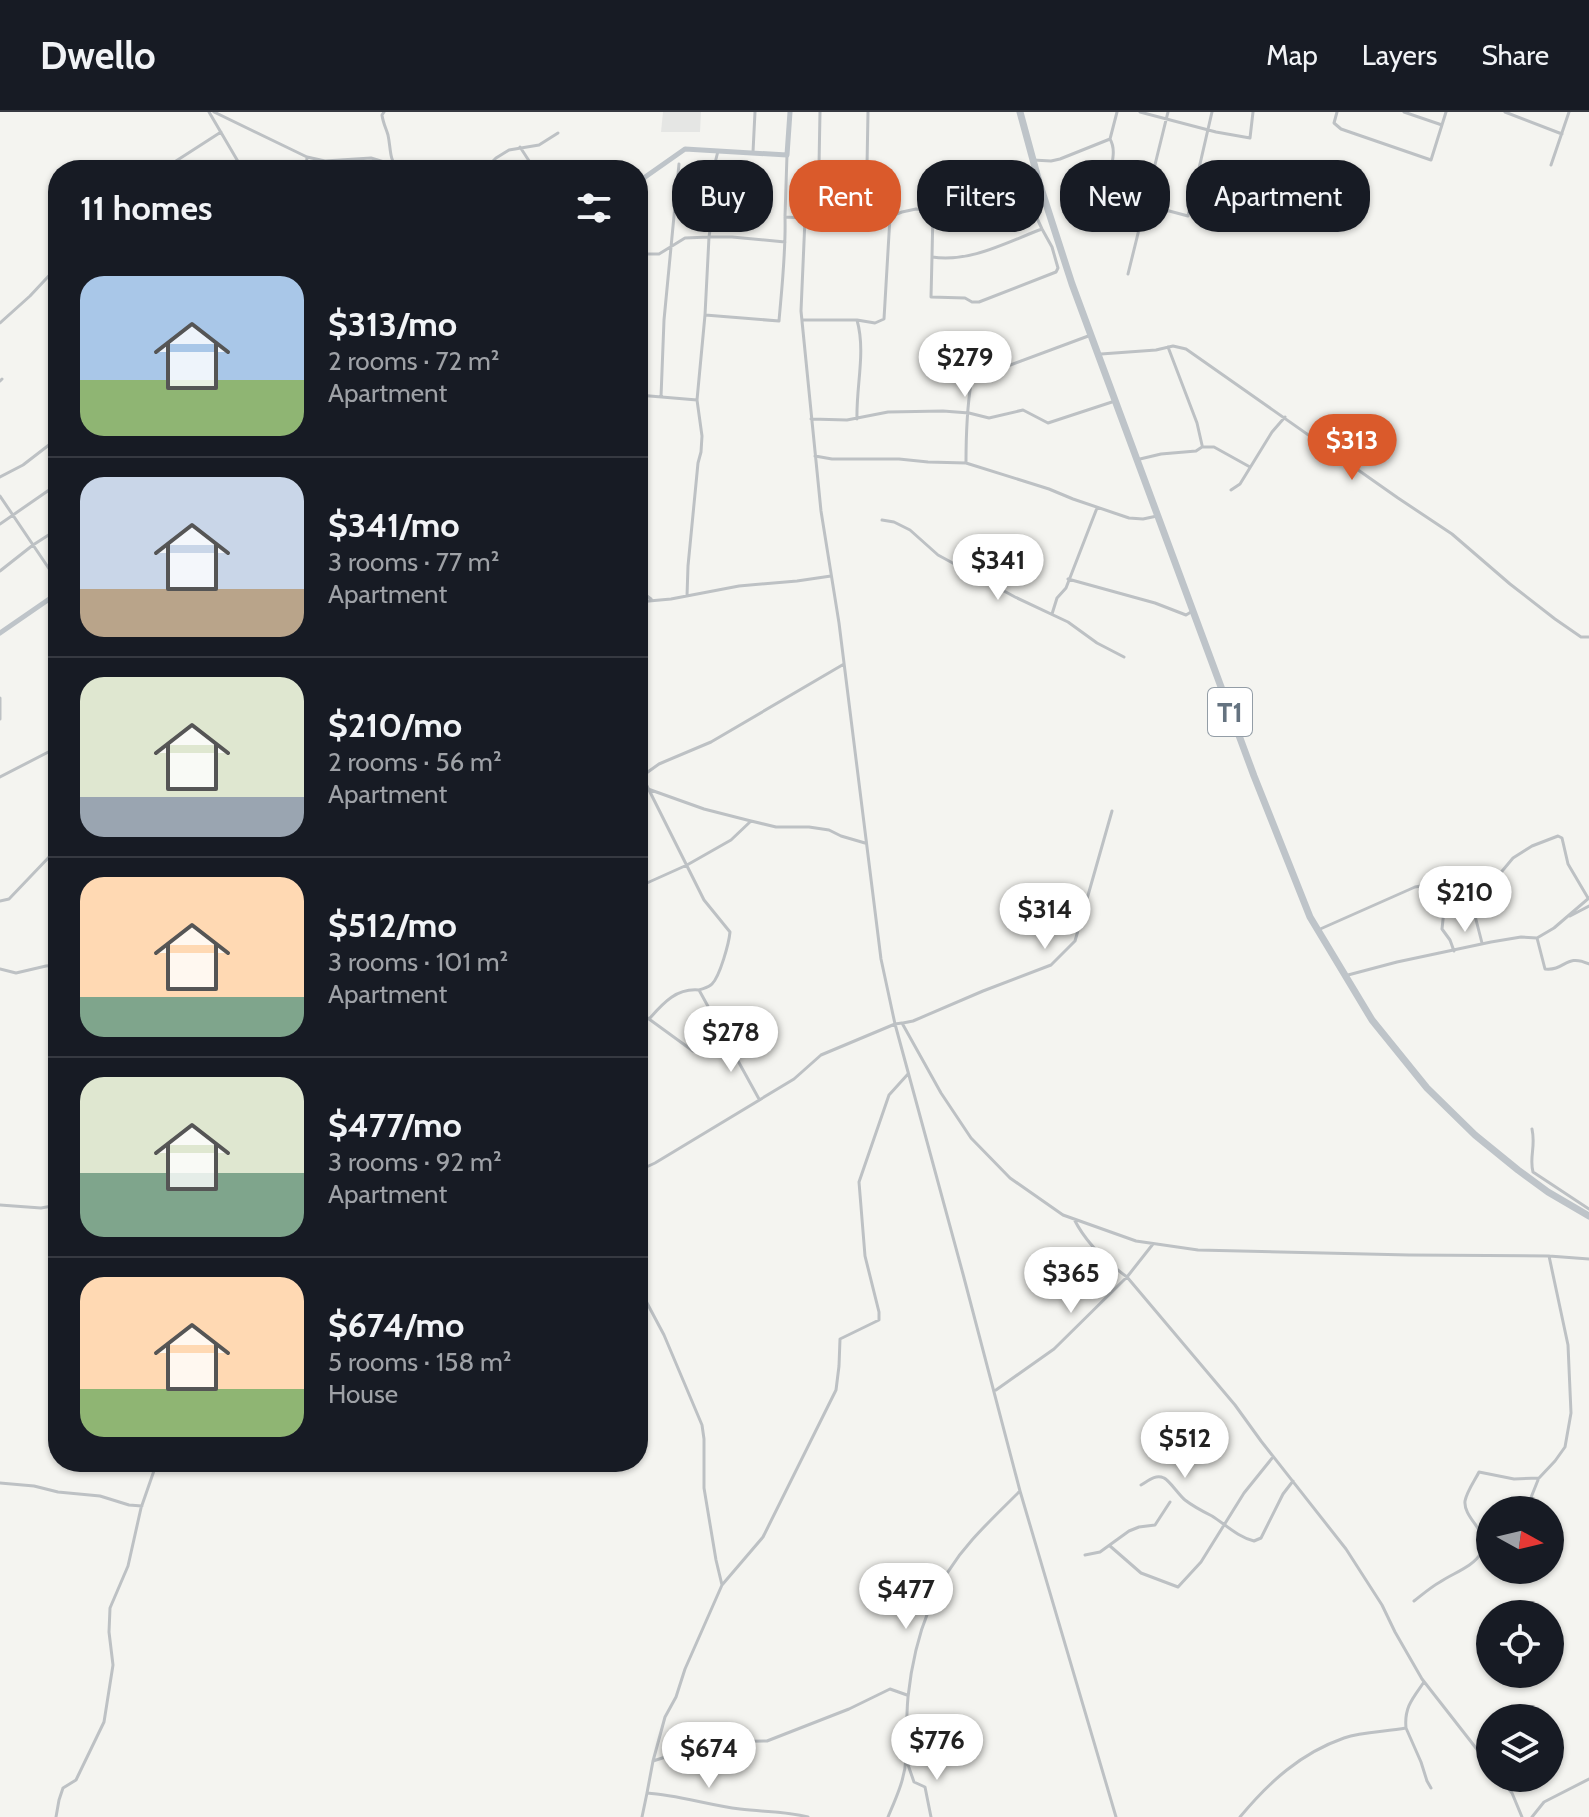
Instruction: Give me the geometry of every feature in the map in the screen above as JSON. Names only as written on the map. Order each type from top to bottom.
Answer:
[{"type":"highway","name":"T1","points":[[1020,112],[1033,160]]},
{"type":"highway","name":"T1","points":[[1044,197],[1136,460],[1310,917],[1372,1020],[1427,1088],[1475,1135],[1518,1170],[1589,1216]]},
{"type":"street","points":[[212,112],[237,160]]},
{"type":"street","points":[[212,112],[307,157],[320,160]]},
{"type":"street","points":[[384,112],[383,125],[393,160]]},
{"type":"street","points":[[753,154],[755,112]]},
{"type":"street","points":[[705,315],[779,321],[790,112]]},
{"type":"street","points":[[819,160],[820,112]]},
{"type":"street","points":[[867,160],[868,112]]},
{"type":"street","points":[[1113,160],[1115,147],[1110,139],[1117,112]]},
{"type":"street","points":[[1140,112],[1250,138],[1253,112]]},
{"type":"street","points":[[1156,160],[1168,112]]},
{"type":"street","points":[[1170,211],[1188,216],[1212,112]]},
{"type":"street","points":[[1337,112],[1334,123],[1341,129],[1431,160],[1446,112]]},
{"type":"street","points":[[1404,112],[1442,125]]},
{"type":"street","points":[[1505,112],[1562,134]]},
{"type":"street","points":[[1551,165],[1569,112]]},
{"type":"street","points":[[178,160],[221,132]]},
{"type":"street","points":[[494,160],[509,150],[539,145],[558,133]]},
{"type":"street","points":[[1044,161],[1060,159],[1110,139]]},
{"type":"street","points":[[520,147],[528,160]]},
{"type":"street","points":[[648,175],[685,149],[787,155]]},
{"type":"street","points":[[687,596],[701,452],[697,400],[718,151]]},
{"type":"street","points":[[340,160],[376,160]]},
{"type":"street","points":[[785,217],[789,217]]},
{"type":"street","points":[[805,232],[802,320],[811,419],[881,959],[908,1074],[1020,1491],[1116,1817]]},
{"type":"street","points":[[802,320],[875,323],[884,319],[889,232]]},
{"type":"street","points":[[933,232],[931,297],[965,298],[972,302],[1056,272],[1058,268],[1052,247],[1044,232]]},
{"type":"street","points":[[932,257],[947,259],[973,255],[1034,232]]},
{"type":"street","points":[[1128,274],[1139,232]]},
{"type":"street","points":[[661,397],[672,234],[683,239],[732,237],[785,242]]},
{"type":"street","points":[[648,254],[659,254],[683,239]]},
{"type":"street","points":[[0,323],[48,277]]},
{"type":"street","points":[[857,320],[861,341],[857,419]]},
{"type":"street","points":[[966,463],[966,413],[971,383],[981,376],[1091,335]]},
{"type":"street","points":[[1098,354],[1173,346],[1186,349],[1452,534],[1510,584],[1579,635],[1589,635]]},
{"type":"street","points":[[1168,347],[1197,423],[1202,447]]},
{"type":"street","points":[[648,396],[697,400]]},
{"type":"street","points":[[811,419],[834,421],[888,412],[943,411],[989,418],[1023,410],[1048,423],[1115,401]]},
{"type":"street","points":[[1231,490],[1240,484],[1272,432],[1285,417]]},
{"type":"street","points":[[0,477],[23,465],[48,446]]},
{"type":"street","points":[[1136,460],[1214,447],[1250,467]]},
{"type":"street","points":[[815,456],[966,463],[1129,518],[1157,516]]},
{"type":"street","points":[[0,524],[48,491]]},
{"type":"street","points":[[0,496],[48,567]]},
{"type":"street","points":[[1052,614],[1057,598],[1066,588],[1097,507]]},
{"type":"street","points":[[882,520],[910,530],[938,555],[1052,614],[1124,657]]},
{"type":"street","points":[[0,571],[48,535]]},
{"type":"street","points":[[648,601],[739,586],[831,576]]},
{"type":"street","points":[[1068,579],[1155,603],[1186,615],[1193,611]]},
{"type":"street","points":[[648,597],[652,601]]},
{"type":"street","points":[[0,632],[48,599]]},
{"type":"street","points":[[648,772],[711,742],[844,664]]},
{"type":"street","points":[[0,698],[0,719]]},
{"type":"street","points":[[0,777],[48,752]]},
{"type":"street","points":[[648,789],[704,809],[751,821],[776,827],[829,830],[865,843]]},
{"type":"street","points":[[648,789],[704,900],[730,932],[716,977],[709,987],[678,992],[650,1018],[693,1051],[723,1036]]},
{"type":"street","points":[[648,1166],[794,1079],[821,1055],[1051,965],[1075,941],[1112,811]]},
{"type":"street","points":[[648,883],[731,840],[751,821]]},
{"type":"street","points":[[1318,930],[1415,887],[1465,877],[1498,876],[1513,858],[1532,846],[1554,836],[1561,837],[1568,864],[1589,899],[1548,932],[1537,938],[1521,937],[1483,943],[1344,975]]},
{"type":"street","points":[[0,901],[9,899],[48,858]]},
{"type":"street","points":[[1465,877],[1483,943]]},
{"type":"street","points":[[1439,883],[1445,901],[1442,929],[1454,951]]},
{"type":"street","points":[[1567,918],[1589,906]]},
{"type":"street","points":[[1537,938],[1545,969],[1571,959],[1589,964]]},
{"type":"street","points":[[0,969],[16,973],[48,966]]},
{"type":"street","points":[[699,990],[759,1099]]},
{"type":"street","points":[[902,1023],[941,1093],[971,1138],[1010,1178],[1063,1215],[1136,1241],[1198,1250],[1589,1259]]},
{"type":"street","points":[[642,1817],[665,1717],[722,1585],[763,1537],[836,1390],[840,1339],[879,1320],[865,1256],[859,1182],[889,1095],[908,1074]]},
{"type":"street","points":[[1532,1129],[1533,1172],[1589,1209]]},
{"type":"street","points":[[0,1205],[48,1207]]},
{"type":"street","points":[[1074,1219],[1082,1235],[1109,1264],[1127,1277],[1235,1405],[1346,1549],[1382,1605],[1424,1682],[1476,1748]]},
{"type":"street","points":[[994,1391],[1054,1349],[1127,1277],[1153,1244]]},
{"type":"street","points":[[1532,1496],[1539,1478],[1565,1447],[1571,1413],[1568,1345],[1549,1256]]},
{"type":"street","points":[[648,1305],[702,1425],[704,1488],[722,1585]]},
{"type":"street","points":[[1110,1546],[1141,1573],[1178,1587],[1201,1562],[1251,1483],[1273,1457]]},
{"type":"street","points":[[56,1817],[63,1788],[76,1780],[104,1722],[113,1665],[110,1608],[128,1566],[154,1472]]},
{"type":"street","points":[[1476,1525],[1465,1502],[1479,1472],[1514,1479],[1539,1478]]},
{"type":"street","points":[[1141,1485],[1152,1478],[1164,1478],[1196,1509],[1243,1538],[1258,1541],[1293,1481]]},
{"type":"street","points":[[0,1483],[100,1496],[142,1506]]},
{"type":"street","points":[[888,1817],[900,1789],[906,1761],[908,1695],[914,1652],[922,1625],[954,1563],[1020,1491]]},
{"type":"street","points":[[1085,1555],[1097,1554],[1129,1531],[1155,1525],[1170,1502]]},
{"type":"street","points":[[1414,1601],[1476,1559]]},
{"type":"street","points":[[1424,1682],[1411,1700],[1406,1728],[1431,1788]]},
{"type":"street","points":[[653,1761],[712,1742],[767,1741],[849,1709],[890,1689],[908,1695]]},
{"type":"street","points":[[1240,1817],[1263,1789],[1312,1753],[1346,1737],[1406,1728]]},
{"type":"street","points":[[906,1761],[914,1782],[925,1787],[931,1817]]},
{"type":"street","points":[[1532,1817],[1544,1802],[1589,1779]]},
{"type":"street","points":[[1511,1792],[1522,1817]]},
{"type":"street","points":[[647,1793],[808,1817]]},
{"type":"shaded area","points":[[663,112],[701,112],[700,132],[661,132]]}]
